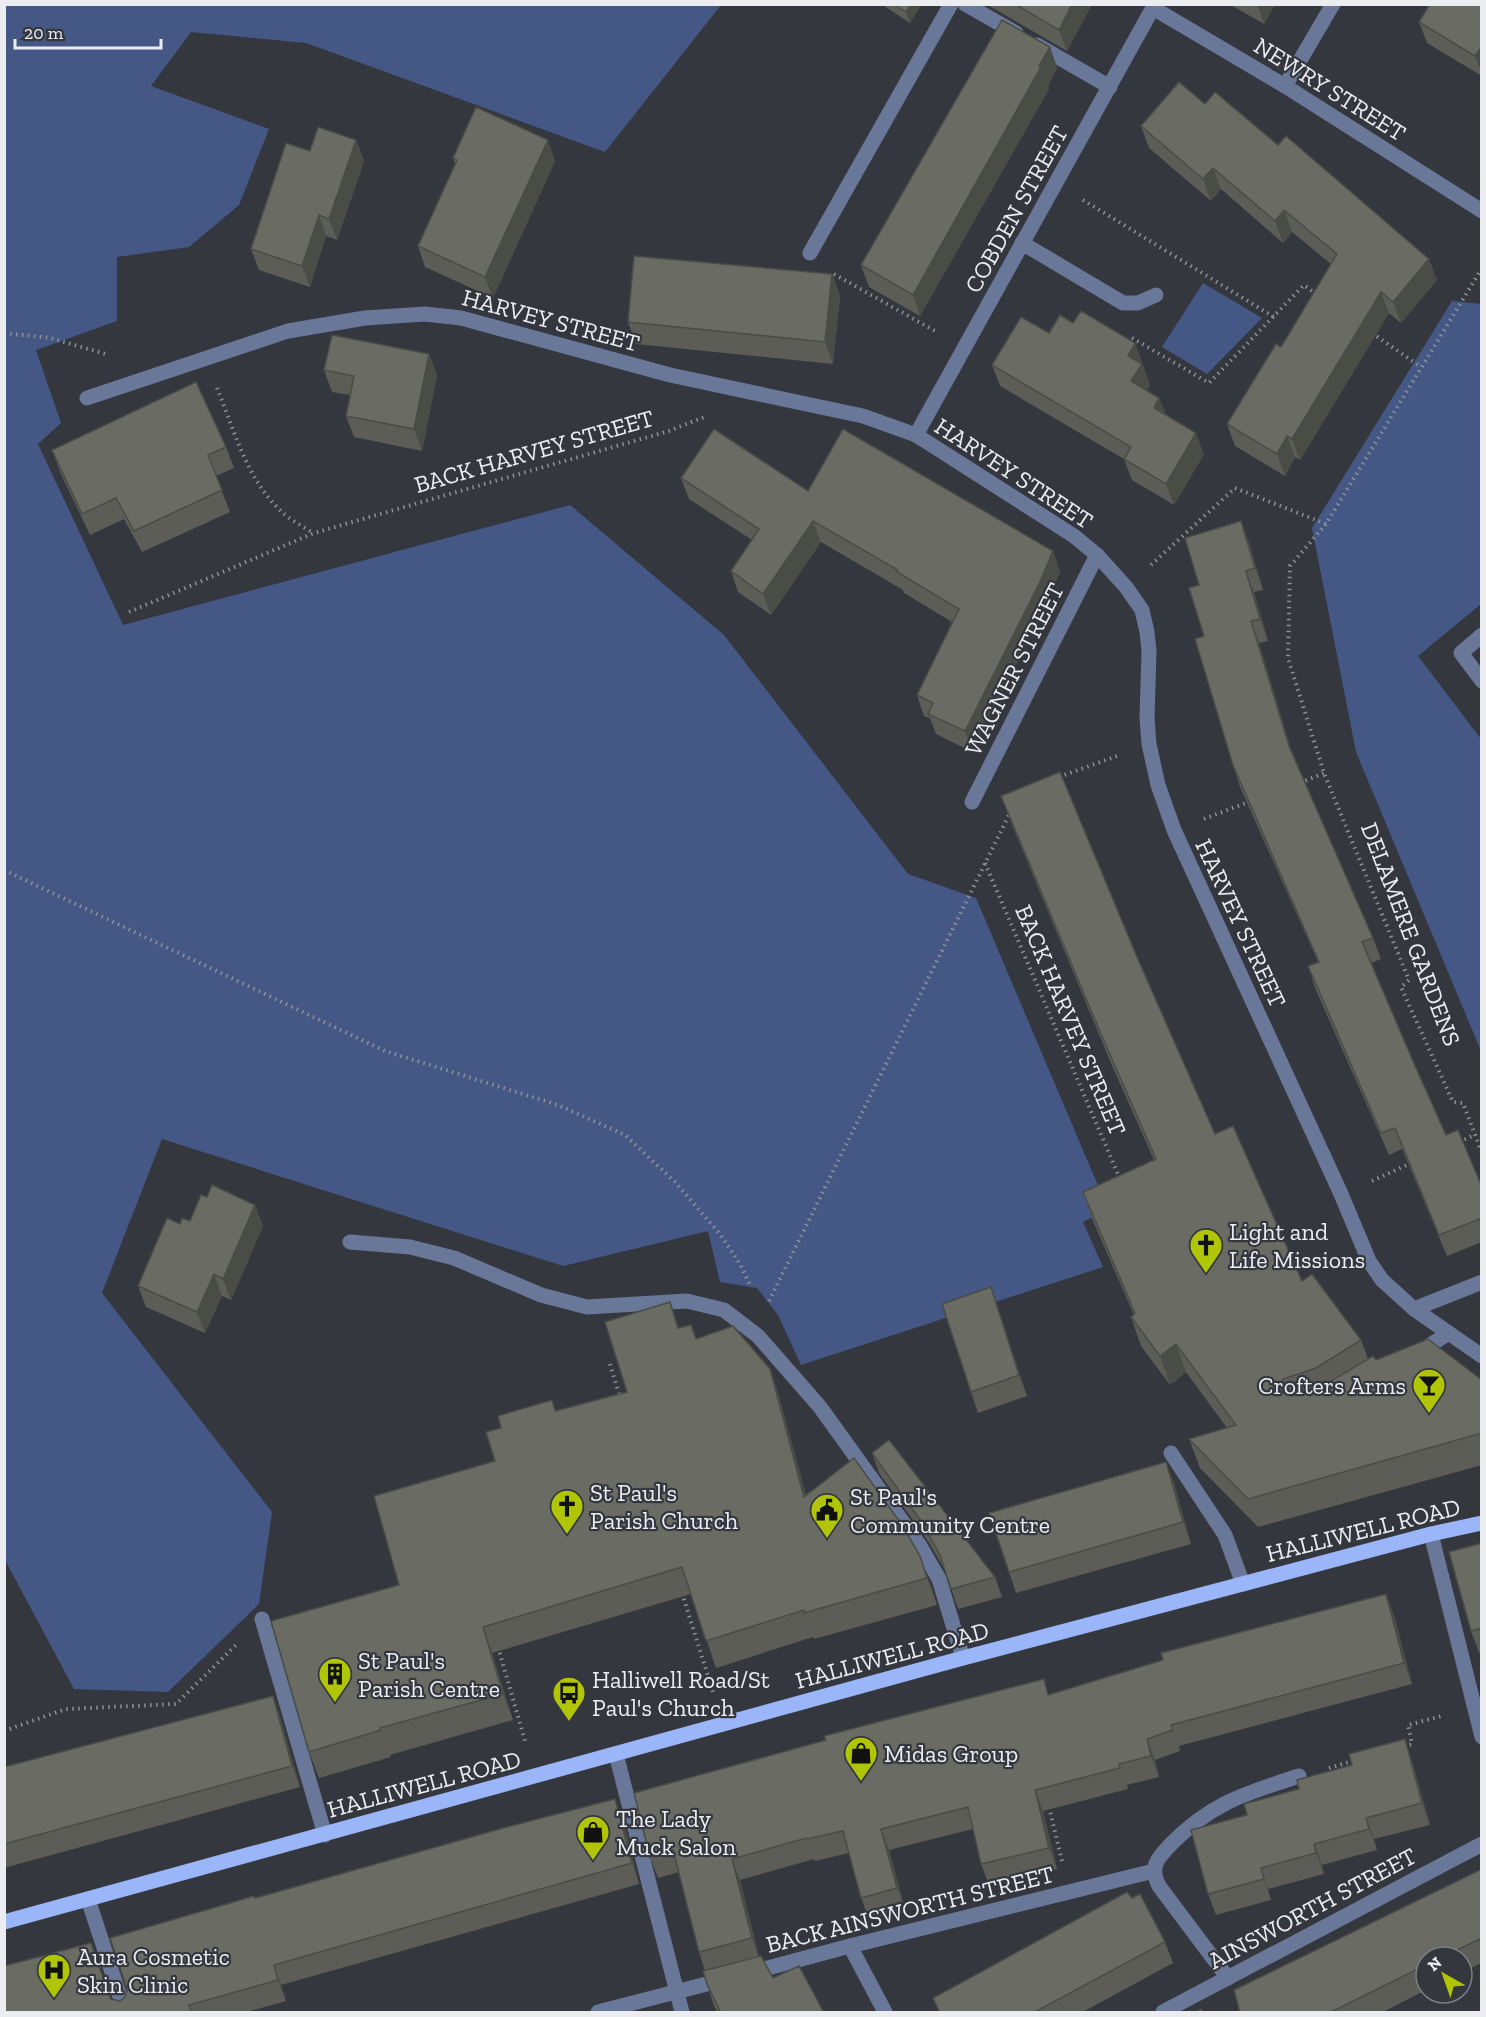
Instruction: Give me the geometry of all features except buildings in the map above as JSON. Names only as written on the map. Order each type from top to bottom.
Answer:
[{"type":"main road","name":"HALLIWELL ROAD","points":[[4,1922],[963,1658],[1431,1534],[1482,1523]]},
{"type":"street","points":[[810,253],[951,4]]},
{"type":"street","points":[[965,4],[1110,87]]},
{"type":"street","points":[[1284,86],[1333,4]]},
{"type":"street","name":"COBDEN STREET","points":[[916,435],[1154,6]]},
{"type":"street","name":"NEWRY STREET","points":[[1154,6],[1482,211]]},
{"type":"street","points":[[1022,243],[1123,303],[1138,303],[1156,296]]},
{"type":"street","name":"HARVEY STREET","points":[[87,398],[288,331],[343,322],[425,314],[461,318],[670,375],[863,416],[916,435],[1056,523],[1097,555],[1126,587],[1142,610],[1149,651],[1147,718],[1149,744],[1158,785],[1174,830],[1341,1194],[1369,1261],[1382,1280],[1414,1309],[1482,1356]]},
{"type":"street","name":"WAGNER STREET","points":[[972,802],[1097,555]]},
{"type":"street","points":[[1482,634],[1461,653],[1482,681]]},
{"type":"street","points":[[350,1242],[410,1247],[454,1258],[541,1295],[587,1307],[687,1301],[724,1310],[754,1332],[820,1407],[920,1546],[939,1579],[963,1658]]},
{"type":"street","points":[[1414,1309],[1482,1282]]},
{"type":"street","points":[[1400,1364],[1449,1333]]},
{"type":"street","points":[[1171,1453],[1225,1535],[1243,1584]]},
{"type":"street","points":[[1431,1534],[1478,1707],[1482,1737]]},
{"type":"street","points":[[262,1618],[325,1835]]},
{"type":"street","points":[[616,1754],[682,2013]]},
{"type":"street","points":[[1228,1978],[1159,1886],[1154,1871],[1159,1856],[1188,1827],[1215,1807],[1246,1793],[1299,1776]]},
{"type":"street","name":"AINSWORTH STREET","points":[[1163,2013],[1482,1844]]},
{"type":"street","name":"BACK AINSWORTH STREET","points":[[598,2013],[850,1946],[1154,1871]]},
{"type":"street","points":[[88,1899],[125,2013]]},
{"type":"street","points":[[850,1946],[885,2013]]},
{"type":"path","points":[[1056,184],[1274,316]]},
{"type":"path","points":[[810,253],[823,268],[964,348]]},
{"type":"path","name":"DELAMERE GARDENS","points":[[1482,268],[1326,524],[1290,566],[1288,658],[1324,773],[1409,980],[1401,987],[1453,1102],[1463,1103],[1482,1154]]},
{"type":"path","points":[[1129,336],[1209,383],[1304,285],[1323,299]]},
{"type":"path","points":[[1362,326],[1421,367]]},
{"type":"path","points":[[4,333],[51,338],[114,357]]},
{"type":"path","points":[[206,359],[247,463],[263,491],[282,513],[314,533]]},
{"type":"path","name":"BACK HARVEY STREET","points":[[129,612],[314,533],[669,431],[710,415]]},
{"type":"path","points":[[1126,587],[1235,488],[1326,524]]},
{"type":"path","points":[[1052,780],[1149,744]]},
{"type":"path","points":[[1292,786],[1324,773]]},
{"type":"path","points":[[1174,830],[1260,798]]},
{"type":"path","points":[[754,1332],[1013,806]]},
{"type":"path","name":"BACK HARVEY STREET","points":[[985,864],[1120,1180]]},
{"type":"path","points":[[4,870],[385,1051],[558,1105],[625,1135],[675,1182],[720,1233],[740,1264],[763,1313]]},
{"type":"path","points":[[1454,1144],[1474,1135]]},
{"type":"path","points":[[1341,1194],[1413,1162]]},
{"type":"path","points":[[610,1364],[620,1398]]},
{"type":"path","points":[[681,1589],[724,1725]]},
{"type":"path","points":[[4,1731],[66,1709],[176,1704],[262,1618]]},
{"type":"path","points":[[496,1641],[535,1776]]},
{"type":"path","points":[[1401,1748],[1412,1744],[1408,1725],[1478,1707]]},
{"type":"path","points":[[1299,1776],[1367,1757]]},
{"type":"path","points":[[1048,1801],[1063,1866]]},
{"type":"shaded area","points":[[4,5],[721,5],[605,152],[306,43],[191,32],[151,86],[269,129],[239,205],[189,247],[117,257],[117,321],[36,350],[61,423],[38,444],[123,625],[570,505],[724,635],[908,874],[976,898],[1108,1209],[1083,1222],[1103,1267],[801,1365],[778,1315],[757,1288],[720,1282],[708,1231],[563,1266],[162,1139],[102,1293],[272,1512],[259,1604],[168,1692],[74,1689],[5,1560]]},
{"type":"shaded area","points":[[1203,283],[1262,318],[1207,374],[1162,347]]},
{"type":"shaded area","points":[[1452,301],[1481,304],[1481,604],[1418,656],[1481,739],[1481,1051],[1356,752],[1312,528]]},
{"type":"place","name":"Light and Life Missions","points":[[1206,1274]]},
{"type":"place","name":"Crofters Arms","points":[[1429,1414]]},
{"type":"place","name":"St Paul's Parish Church","points":[[567,1535]]},
{"type":"place","name":"St Paul's Community Centre","points":[[827,1539]]},
{"type":"place","name":"St Paul's Parish Centre","points":[[335,1703]]},
{"type":"place","name":"Halliwell Road/St Paul's Church","points":[[569,1722]]},
{"type":"place","name":"Midas Group","points":[[861,1782]]},
{"type":"place","name":"The Lady Muck Salon","points":[[593,1861]]},
{"type":"place","name":"Aura Cosmetic Skin Clinic","points":[[54,1999]]}]
